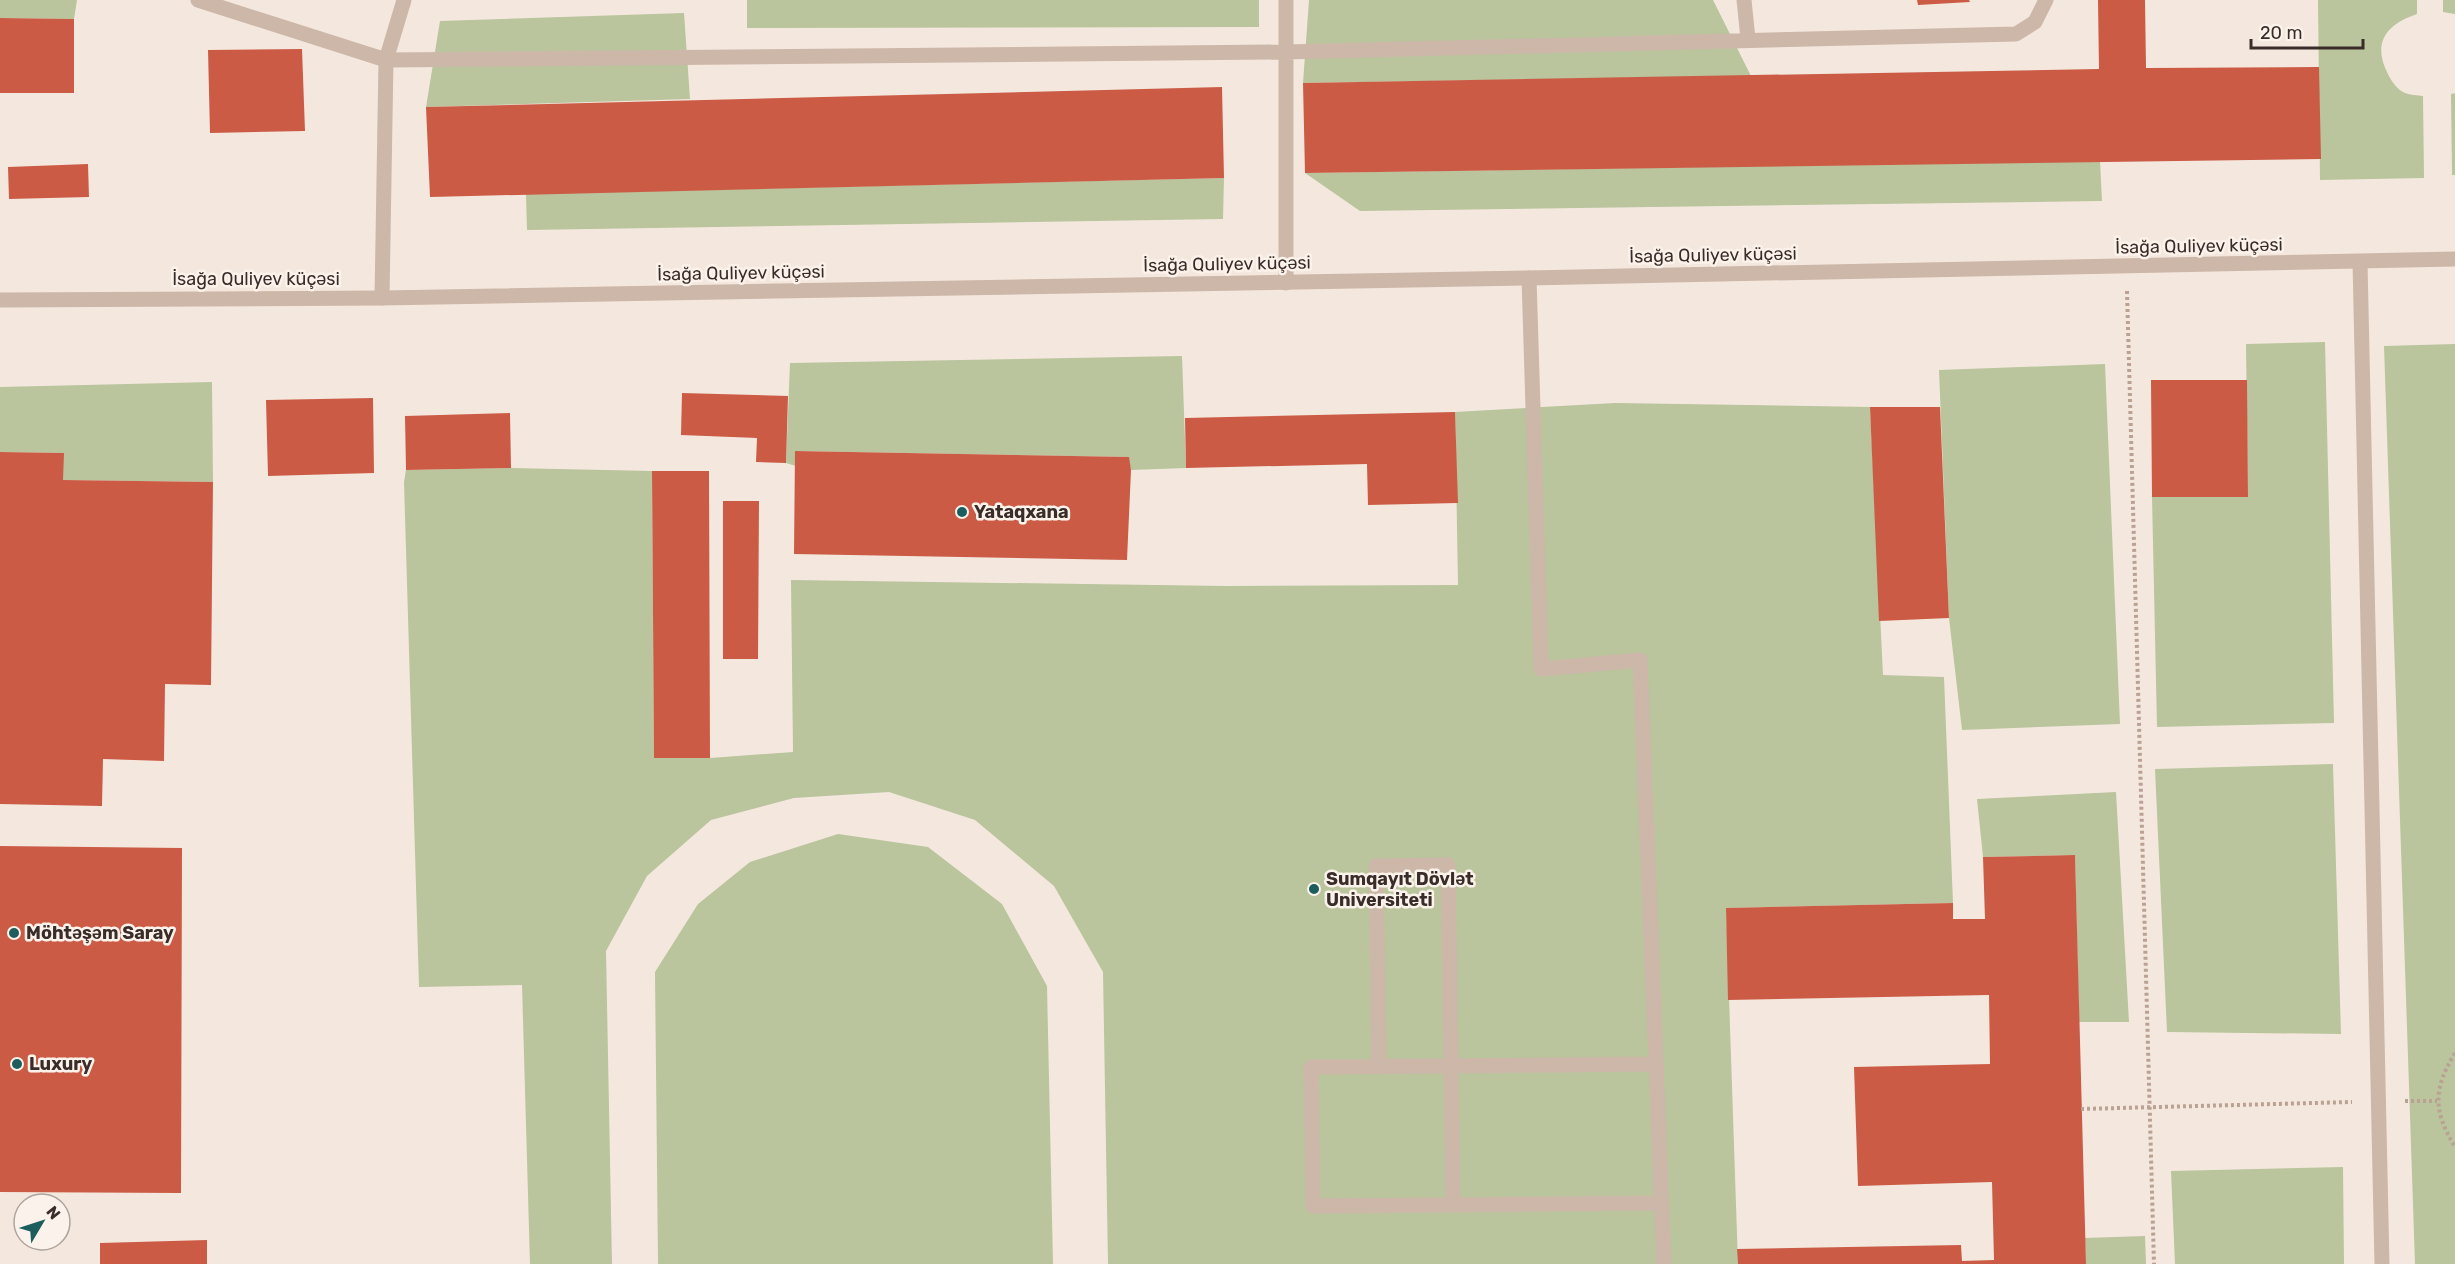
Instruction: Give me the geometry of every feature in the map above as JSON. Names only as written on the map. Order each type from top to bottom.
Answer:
[{"type":"street","points":[[198,0],[386,60],[1286,52],[2016,34],[2035,22],[2046,0]]},
{"type":"street","points":[[381,298],[386,60],[404,0]]},
{"type":"street","points":[[1286,0],[1286,283]]},
{"type":"street","points":[[1744,0],[1748,39]]},
{"type":"street","name":"İsağa Quliyev küçəsi","points":[[0,300],[381,298],[1286,283],[2455,259]]},
{"type":"street","points":[[2360,262],[2382,1264]]},
{"type":"street","points":[[1529,278],[1541,669],[1640,660],[1664,1264]]},
{"type":"street","points":[[1379,1067],[1376,866],[1448,865],[1453,1205]]},
{"type":"street","points":[[1656,1064],[1311,1067],[1312,1206],[1661,1203]]},
{"type":"path","points":[[2127,267],[2154,1264]]},
{"type":"path","points":[[2455,1053],[2441,1075],[2437,1101],[2442,1126],[2455,1147]]},
{"type":"path","points":[[2081,1109],[2437,1101]]},
{"type":"green space","points":[[0,0],[77,0],[74,19],[0,18]]},
{"type":"green space","points":[[747,0],[1259,0],[1259,27],[747,28]]},
{"type":"green space","points":[[1309,0],[1713,0],[1751,76],[1303,83]]},
{"type":"green space","points":[[2318,0],[2417,0],[2417,14],[2391,29],[2382,43],[2381,51],[2387,72],[2397,87],[2402,92],[2423,96],[2424,178],[2320,180]]},
{"type":"green space","points":[[2443,0],[2455,0],[2455,14],[2443,12]]},
{"type":"green space","points":[[684,13],[690,99],[426,107],[440,21]]},
{"type":"green space","points":[[2455,93],[2455,175],[2452,175],[2451,94]]},
{"type":"green space","points":[[2100,161],[2102,201],[1360,211],[1305,173]]},
{"type":"green space","points":[[1224,178],[1223,219],[527,230],[526,194]]},
{"type":"green space","points":[[2325,342],[2334,723],[2157,727],[2152,497],[2248,496],[2246,344]]},
{"type":"green space","points":[[2455,344],[2455,1264],[2415,1264],[2384,346]]},
{"type":"green space","points":[[1182,356],[1186,468],[1131,470],[1128,457],[796,451],[796,466],[786,463],[790,363]]},
{"type":"green space","points":[[2105,364],[2120,724],[1962,730],[1949,618],[1939,370]]},
{"type":"green space","points":[[212,382],[213,482],[63,480],[63,453],[0,452],[0,387]]},
{"type":"green space","points":[[1615,403],[1870,407],[1883,675],[1944,677],[1953,903],[1726,908],[1738,1264],[1108,1264],[1103,972],[1054,886],[975,820],[889,792],[794,798],[711,820],[647,876],[606,951],[612,1264],[530,1264],[522,985],[419,987],[404,482],[406,470],[511,468],[652,471],[654,758],[710,758],[793,752],[791,580],[1226,586],[1458,585],[1455,412]]},
{"type":"green space","points":[[2333,764],[2341,1034],[2167,1032],[2155,769]]},
{"type":"green space","points":[[2116,792],[2129,1022],[2079,1022],[2075,855],[1983,857],[1977,799]]},
{"type":"green space","points":[[838,834],[928,847],[1002,904],[1047,986],[1053,1264],[658,1264],[655,972],[698,904],[750,862]]},
{"type":"green space","points":[[2343,1167],[2344,1264],[2175,1264],[2171,1171]]},
{"type":"green space","points":[[2145,1236],[2146,1264],[2086,1264],[2085,1238]]},
{"type":"building","points":[[1917,0],[1969,0],[1970,2],[1918,5]]},
{"type":"building","points":[[2098,0],[2145,0],[2146,68],[2319,67],[2321,159],[1305,173],[1303,83],[2099,69]]},
{"type":"building","points":[[0,18],[74,19],[74,93],[0,93]]},
{"type":"building","points":[[302,49],[305,131],[210,133],[208,50]]},
{"type":"building","points":[[1222,87],[1224,178],[430,197],[426,107]]},
{"type":"building","points":[[88,164],[89,197],[9,199],[8,167]]},
{"type":"building","points":[[2151,380],[2247,380],[2248,497],[2152,497]]},
{"type":"building","points":[[682,393],[788,396],[786,463],[756,462],[757,438],[681,435]]},
{"type":"building","points":[[373,398],[374,473],[268,476],[266,400]]},
{"type":"building","points":[[1870,407],[1940,407],[1949,618],[1879,621]]},
{"type":"building","points":[[1455,412],[1458,503],[1368,505],[1367,464],[1186,468],[1185,418]]},
{"type":"building","points":[[510,413],[511,468],[406,470],[405,416]]},
{"type":"building","name":"Yataqxana","points":[[795,451],[1129,457],[1131,470],[1127,560],[794,554]]},
{"type":"building","points":[[0,452],[64,453],[63,480],[213,482],[211,685],[165,684],[164,761],[103,759],[102,806],[0,804]]},
{"type":"building","points":[[652,471],[709,471],[710,758],[654,758]]},
{"type":"building","points":[[723,501],[759,501],[758,659],[723,659]]},
{"type":"building","points":[[0,846],[182,848],[181,1193],[0,1192]]},
{"type":"building","points":[[2075,855],[2086,1264],[1738,1264],[1737,1249],[1961,1245],[1962,1261],[1994,1260],[1992,1182],[1858,1186],[1854,1067],[1990,1064],[1989,995],[1728,1000],[1726,908],[1953,903],[1953,919],[1985,919],[1983,857]]},
{"type":"building","points":[[207,1240],[207,1264],[100,1264],[100,1243]]},
{"type":"place","name":"Yataqxana","points":[[962,512]]},
{"type":"place","name":"Sumqayıt Dövlət Universiteti","points":[[1314,889]]},
{"type":"place","name":"Möhtəşəm Saray","points":[[14,933]]},
{"type":"place","name":"Luxury","points":[[17,1064]]}]
